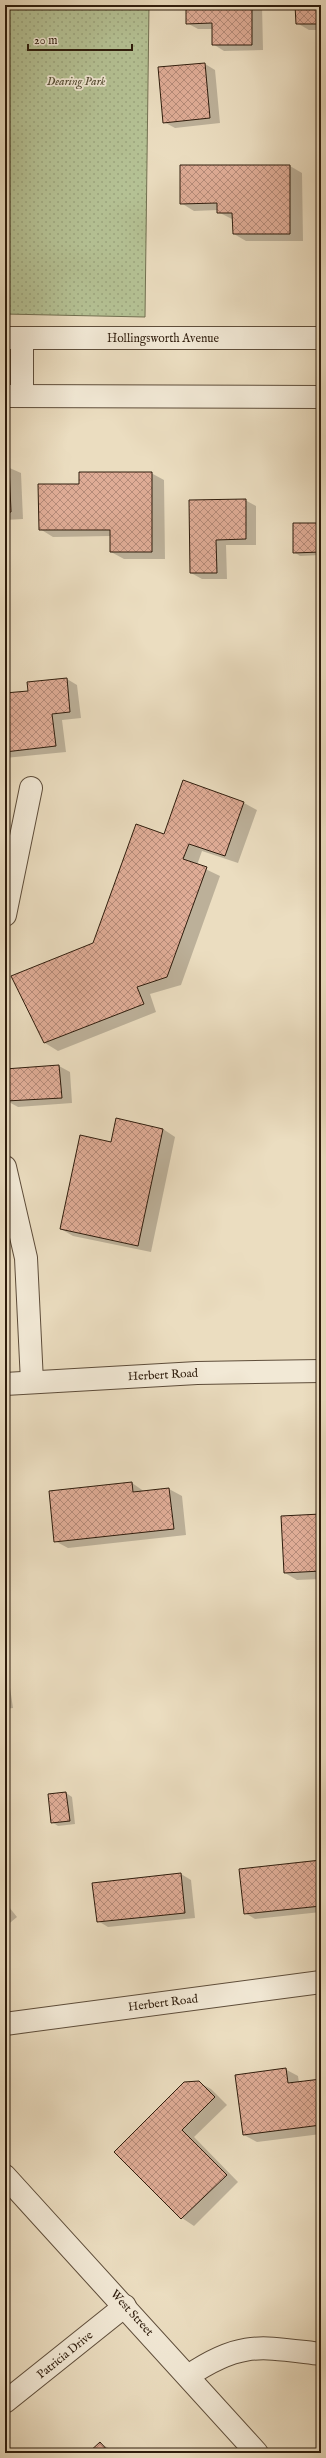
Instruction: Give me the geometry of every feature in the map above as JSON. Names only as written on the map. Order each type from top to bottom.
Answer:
[{"type":"street","name":"Hollingsworth Avenue","points":[[14,338],[321,338]]},
{"type":"street","points":[[14,338],[13,396],[321,397]]},
{"type":"street","points":[[5,915],[9,878],[31,788]]},
{"type":"street","points":[[5,1167],[26,1258],[32,1382]]},
{"type":"street","name":"Herbert Road","points":[[5,1384],[198,1373],[321,1371]]},
{"type":"street","name":"Herbert Road","points":[[5,2024],[321,1982]]},
{"type":"street","name":"West Street","points":[[5,2176],[125,2306],[257,2453]]},
{"type":"street","name":"Patricia Drive","points":[[5,2402],[125,2306]]},
{"type":"street","points":[[188,2376],[220,2357],[242,2349],[272,2348],[321,2354]]},
{"type":"green space","name":"Dearing Park","points":[[5,5],[149,5],[145,317],[5,314]]},
{"type":"building","points":[[186,5],[252,5],[252,45],[212,45],[212,23],[186,24]]},
{"type":"building","points":[[295,5],[321,5],[321,24],[296,24]]},
{"type":"building","points":[[205,63],[210,118],[163,123],[158,67]]},
{"type":"building","points":[[180,165],[290,165],[290,234],[233,234],[232,213],[217,213],[217,203],[180,204]]},
{"type":"building","points":[[5,465],[9,465],[11,512],[5,513]]},
{"type":"building","points":[[79,472],[152,472],[152,552],[110,552],[110,530],[39,530],[38,484],[79,484]]},
{"type":"building","points":[[246,499],[246,539],[216,540],[217,573],[190,573],[189,500]]},
{"type":"building","points":[[293,523],[321,523],[321,552],[293,553]]},
{"type":"building","points":[[67,678],[70,712],[52,714],[56,746],[5,752],[5,693],[28,691],[27,682]]},
{"type":"building","points":[[183,780],[244,802],[225,856],[189,844],[183,859],[207,867],[167,977],[137,987],[144,1004],[44,1043],[11,976],[93,943],[136,824],[164,834]]},
{"type":"building","points":[[59,1065],[62,1098],[6,1101],[5,1069]]},
{"type":"building","points":[[116,1118],[163,1129],[138,1246],[60,1229],[80,1135],[111,1142]]},
{"type":"building","points":[[132,1482],[133,1492],[169,1488],[174,1529],[54,1542],[49,1491]]},
{"type":"building","points":[[321,1514],[321,1571],[284,1573],[281,1516]]},
{"type":"building","points":[[66,1792],[70,1821],[51,1823],[48,1794]]},
{"type":"building","points":[[321,1860],[321,1906],[244,1914],[239,1869]]},
{"type":"building","points":[[181,1873],[185,1913],[97,1922],[92,1883]]},
{"type":"building","points":[[286,2068],[288,2083],[321,2079],[321,2125],[243,2135],[235,2075]]},
{"type":"building","points":[[199,2081],[215,2097],[182,2130],[227,2175],[181,2219],[114,2152],[184,2082]]},
{"type":"building","points":[[100,2442],[110,2453],[88,2453]]}]
